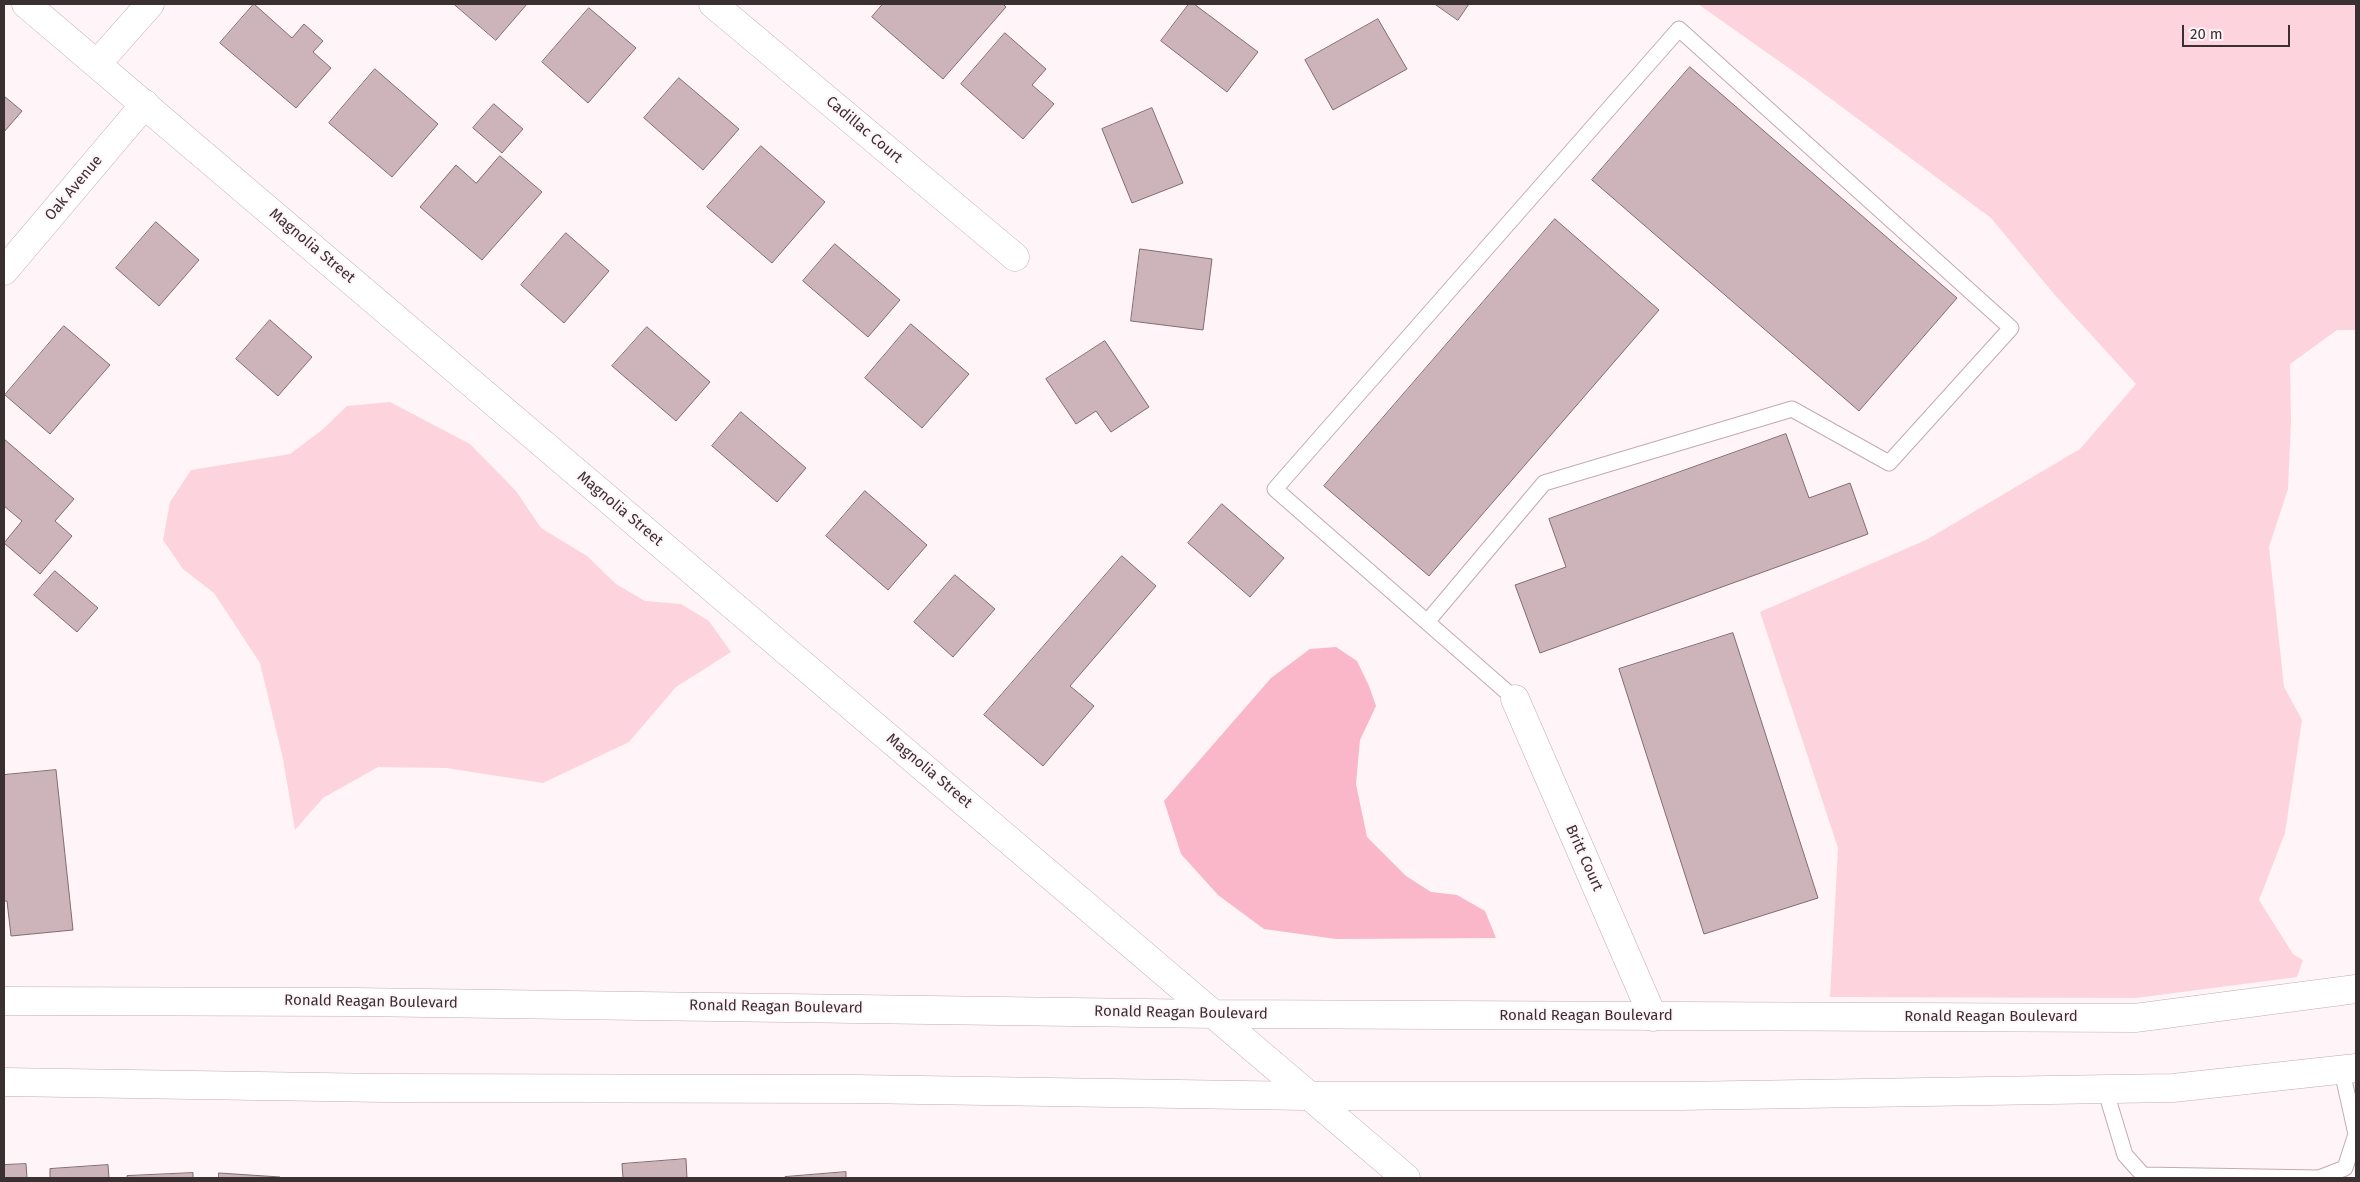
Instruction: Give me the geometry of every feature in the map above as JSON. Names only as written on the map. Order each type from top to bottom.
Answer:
[{"type":"main road","name":"Magnolia Street","points":[[26,4],[1214,1014],[1307,1096],[1406,1178]]},
{"type":"main road","points":[[97,64],[150,4]]},
{"type":"main road","name":"Cadillac Court","points":[[713,4],[1015,257]]},
{"type":"main road","name":"Oak Avenue","points":[[4,272],[145,104]]},
{"type":"main road","name":"Britt Court","points":[[1515,699],[1653,1017]]},
{"type":"main road","name":"Ronald Reagan Boulevard","points":[[4,1001],[355,1002],[1214,1014],[2135,1018],[2356,989]]},
{"type":"main road","points":[[4,1082],[384,1088],[856,1088],[1307,1096],[1679,1096],[2173,1088],[2349,1069]]},
{"type":"lane","points":[[1427,622],[1544,483],[1792,409],[1889,463],[2011,328],[1679,29],[1275,489],[1427,622],[1515,699]]},
{"type":"lane","points":[[2105,1089],[2124,1155],[2143,1175],[2319,1178],[2345,1168],[2356,1134],[2349,1069]]},
{"type":"shaded area","points":[[1698,4],[2356,4],[2356,330],[2337,330],[2290,364],[2291,421],[2288,489],[2269,547],[2284,687],[2302,720],[2285,833],[2259,900],[2293,954],[2303,960],[2297,977],[2136,998],[1830,997],[1838,848],[1760,612],[1926,540],[2080,449],[2136,384],[2054,294],[1991,218],[1807,81]]},
{"type":"shaded area","points":[[390,402],[470,444],[516,491],[541,528],[587,556],[616,584],[645,601],[681,604],[709,621],[731,652],[676,687],[629,742],[543,783],[446,768],[378,767],[323,798],[295,830],[283,759],[260,663],[214,593],[183,569],[163,540],[170,502],[191,470],[290,454],[322,430],[347,406]]},
{"type":"shaded area","points":[[1336,647],[1357,661],[1376,706],[1360,740],[1356,784],[1367,837],[1406,876],[1431,892],[1457,895],[1485,911],[1496,938],[1336,939],[1264,929],[1218,895],[1181,854],[1164,801],[1271,678],[1310,649]]},
{"type":"building","points":[[254,4],[292,38],[304,24],[323,41],[313,52],[331,68],[296,108],[220,43]]},
{"type":"building","points":[[454,4],[527,4],[496,40]]},
{"type":"building","points":[[883,4],[1003,4],[1006,7],[943,79],[872,17]]},
{"type":"building","points":[[1189,4],[1194,4],[1258,52],[1227,92],[1161,41]]},
{"type":"building","points":[[1435,4],[1469,4],[1458,20]]},
{"type":"building","points":[[589,8],[636,48],[588,103],[542,62]]},
{"type":"building","points":[[1378,19],[1407,69],[1333,110],[1305,60]]},
{"type":"building","points":[[1005,33],[1046,69],[1032,85],[1054,104],[1023,139],[961,84]]},
{"type":"building","points":[[1690,67],[1957,298],[1859,411],[1592,180]]},
{"type":"building","points":[[375,69],[438,124],[392,177],[329,123]]},
{"type":"building","points":[[679,78],[739,129],[703,170],[644,118]]},
{"type":"building","points":[[4,96],[22,111],[4,132]]},
{"type":"building","points":[[494,104],[523,129],[502,153],[473,128]]},
{"type":"building","points":[[1152,108],[1183,183],[1132,203],[1102,129]]},
{"type":"building","points":[[761,146],[825,202],[772,263],[707,207]]},
{"type":"building","points":[[500,156],[542,192],[482,260],[420,207],[456,165],[476,183]]},
{"type":"building","points":[[1555,219],[1659,310],[1429,576],[1324,486]]},
{"type":"building","points":[[156,222],[199,260],[159,306],[116,268]]},
{"type":"building","points":[[566,233],[609,271],[564,323],[521,285]]},
{"type":"building","points":[[835,244],[900,300],[868,337],[803,281]]},
{"type":"building","points":[[1140,249],[1212,259],[1203,330],[1131,321]]},
{"type":"building","points":[[270,320],[312,357],[278,396],[236,359]]},
{"type":"building","points":[[911,324],[969,374],[922,428],[865,378]]},
{"type":"building","points":[[64,326],[110,365],[50,434],[5,395]]},
{"type":"building","points":[[647,327],[710,382],[676,421],[612,366]]},
{"type":"building","points":[[1105,341],[1149,407],[1111,432],[1096,411],[1076,424],[1046,379]]},
{"type":"building","points":[[741,412],[806,468],[777,502],[712,446]]},
{"type":"building","points":[[1786,434],[1809,498],[1850,483],[1868,534],[1540,653],[1515,585],[1566,567],[1549,519]]},
{"type":"building","points":[[4,439],[74,499],[55,521],[72,536],[40,574],[4,543],[22,521],[4,506]]},
{"type":"building","points":[[865,491],[927,545],[888,590],[826,536]]},
{"type":"building","points":[[1222,504],[1284,558],[1250,597],[1188,543]]},
{"type":"building","points":[[1122,556],[1156,586],[1070,686],[1094,706],[1043,766],[984,715]]},
{"type":"building","points":[[55,571],[98,608],[77,632],[34,595]]},
{"type":"building","points":[[955,575],[995,609],[953,657],[914,622]]},
{"type":"building","points":[[1733,633],[1818,898],[1704,934],[1619,669]]},
{"type":"building","points":[[56,770],[73,930],[11,936],[7,901],[4,901],[4,775]]},
{"type":"building","points":[[686,1159],[687,1178],[623,1178],[622,1164]]},
{"type":"building","points":[[26,1164],[27,1178],[4,1178],[4,1165]]},
{"type":"building","points":[[108,1165],[109,1178],[50,1178],[50,1169]]},
{"type":"building","points":[[846,1172],[846,1178],[785,1178],[785,1177]]},
{"type":"building","points":[[193,1173],[193,1178],[127,1178],[127,1176]]},
{"type":"building","points":[[219,1173],[280,1177],[280,1178],[219,1178]]}]
